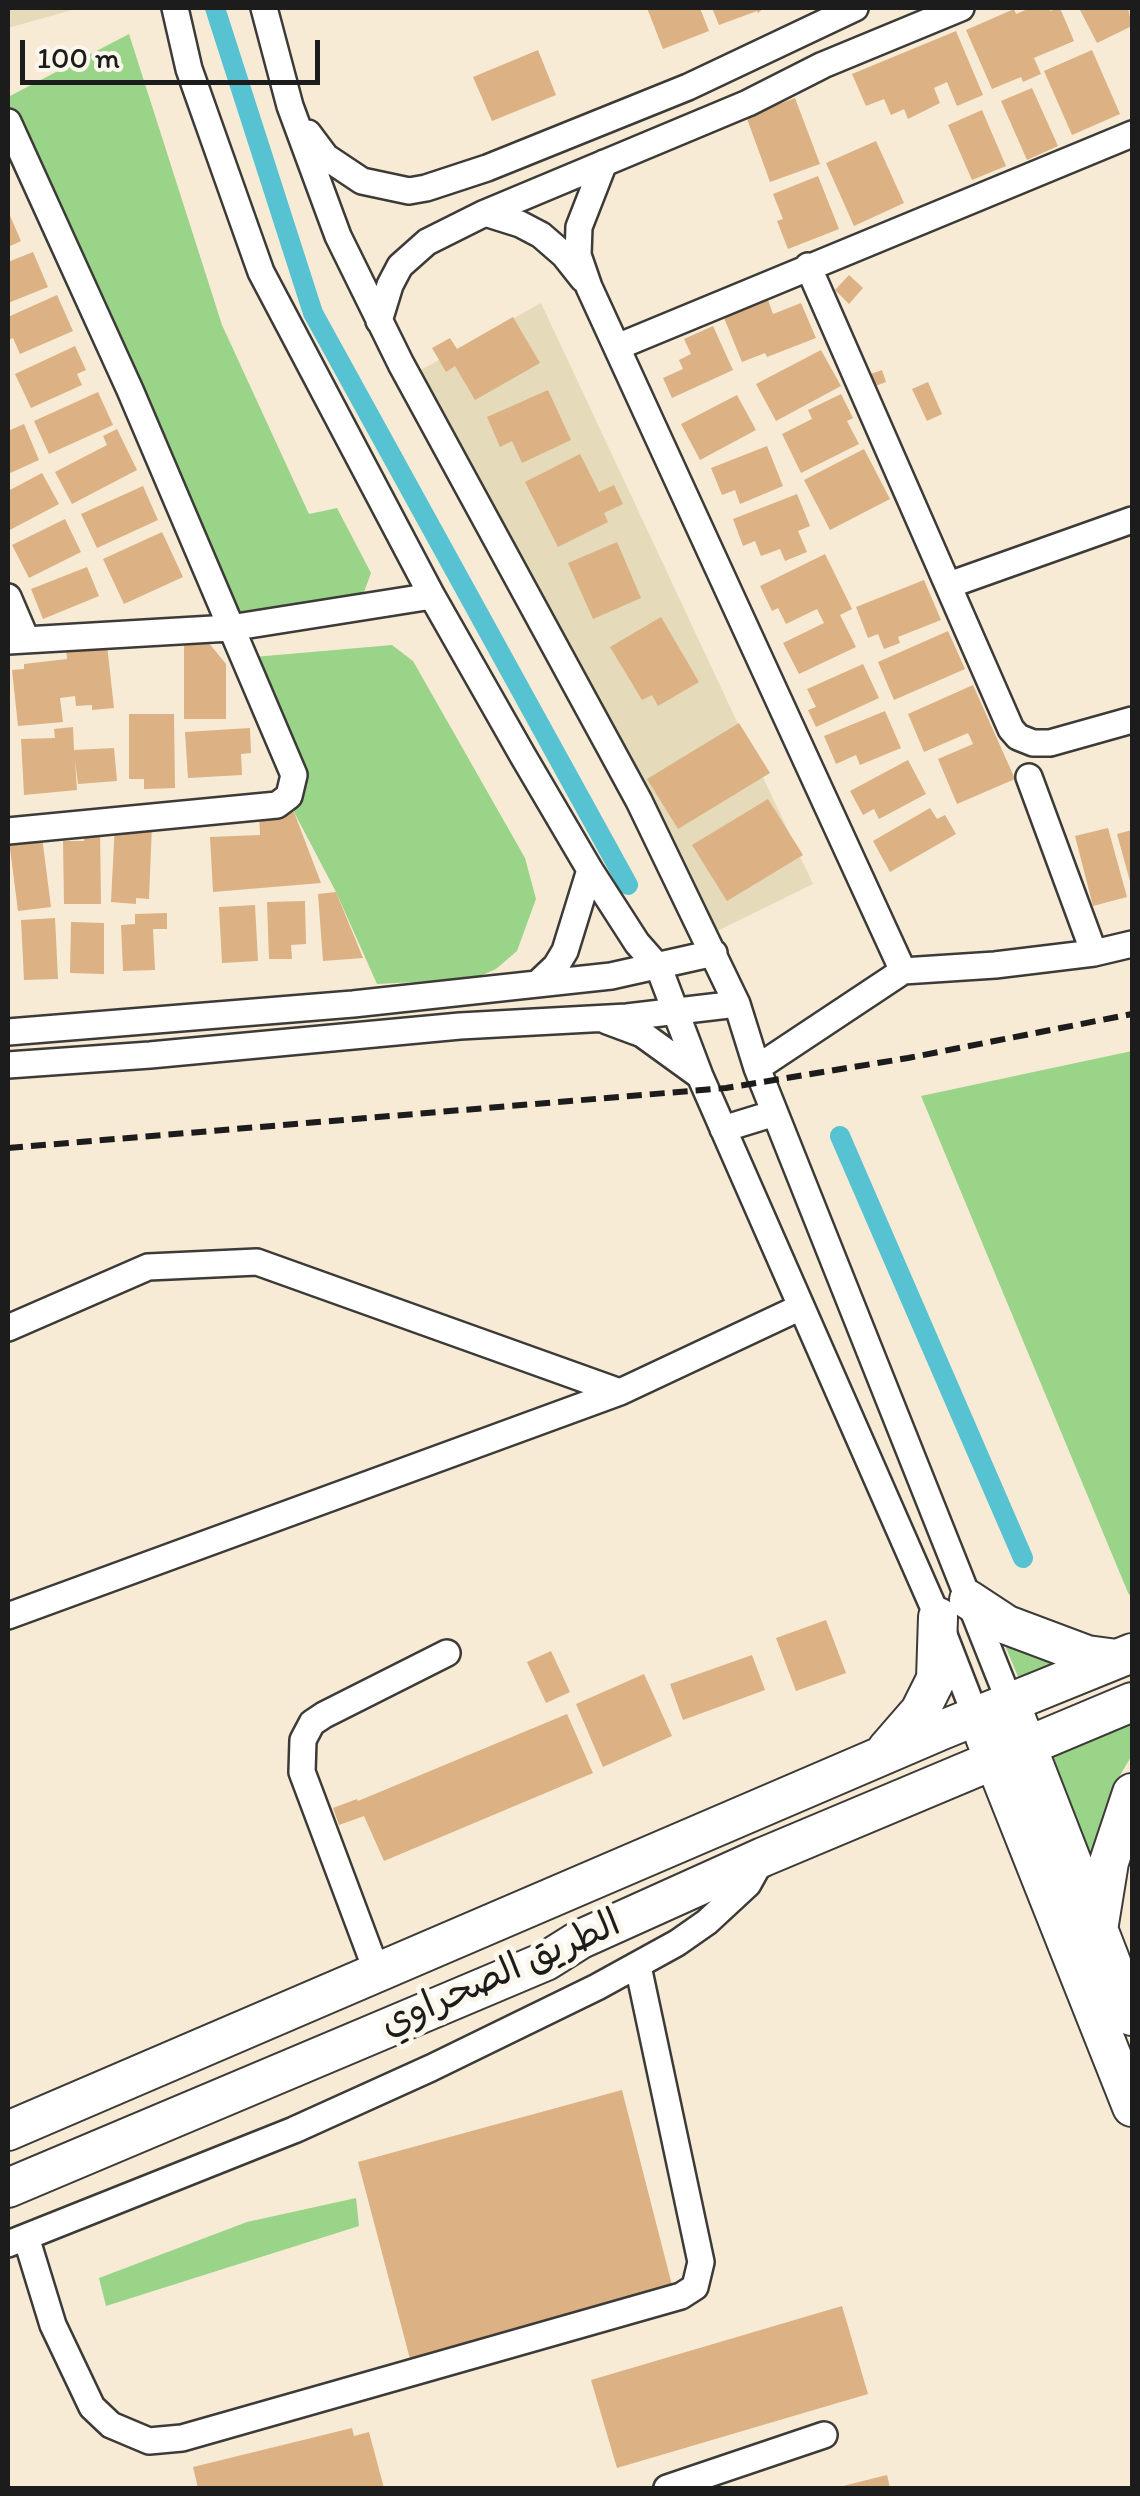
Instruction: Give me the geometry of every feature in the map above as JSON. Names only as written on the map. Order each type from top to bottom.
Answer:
[{"type":"highway","points":[[880,1757],[920,1711],[936,1679],[953,1609],[1087,1655],[1125,1656]]},
{"type":"highway","name":"الطريق الصحراوي","points":[[8,2131],[1125,1656]]},
{"type":"highway","name":"الطريق الصحراوي","points":[[8,2188],[546,1961],[581,1939],[763,1857],[1132,1702]]},
{"type":"highway","points":[[993,1710],[1009,1752],[1098,1932],[1132,2016]]},
{"type":"highway","points":[[1009,1752],[1022,1830],[1132,2107]]},
{"type":"highway","points":[[937,1782],[968,1786],[985,1794],[1022,1830]]},
{"type":"highway","points":[[1098,1932],[1109,1862],[1132,1794]]},
{"type":"street","points":[[174,8],[190,69],[260,272],[432,596],[590,870],[659,968],[700,1076],[801,1308],[953,1609],[993,1710]]},
{"type":"street","points":[[264,8],[290,106],[338,236],[379,321],[639,801],[737,1004],[953,1609],[993,1710]]},
{"type":"street","points":[[290,106],[326,156],[339,166],[362,181],[409,191],[451,182],[688,87],[855,8]]},
{"type":"street","points":[[379,321],[390,285],[410,254],[427,242],[823,65],[961,8]]},
{"type":"street","points":[[688,87],[701,122]]},
{"type":"street","points":[[8,122],[130,390],[294,776],[294,786],[284,803],[8,831]]},
{"type":"street","points":[[617,347],[1132,134]]},
{"type":"street","points":[[604,163],[579,227],[578,254],[589,287],[903,971]]},
{"type":"street","points":[[485,214],[541,235],[564,255],[589,287]]},
{"type":"street","points":[[808,266],[1012,729],[1018,737],[1033,743],[1050,743],[1132,720]]},
{"type":"street","points":[[948,586],[1132,520]]},
{"type":"street","points":[[8,597],[17,640],[230,628],[432,596]]},
{"type":"street","points":[[1028,777],[1094,952]]},
{"type":"street","points":[[537,984],[556,966],[565,950],[590,870]]},
{"type":"street","points":[[757,1068],[903,971],[994,965],[1132,944]]},
{"type":"street","points":[[8,1032],[353,1004],[537,984],[659,968],[714,953]]},
{"type":"street","points":[[8,1065],[737,1004]]},
{"type":"street","points":[[598,1017],[642,1034],[700,1076]]},
{"type":"street","points":[[723,1129],[776,1114]]},
{"type":"street","points":[[8,1328],[148,1267],[257,1262],[620,1392]]},
{"type":"street","points":[[8,1616],[620,1392],[801,1308]]},
{"type":"street","points":[[377,1972],[302,1772],[303,1740],[312,1723],[324,1715],[447,1653]]},
{"type":"street","points":[[638,1966],[701,2262],[695,2287],[682,2296],[182,2438],[149,2441],[111,2425],[92,2407],[17,2241],[309,2124],[638,1966],[707,1922],[748,1884],[763,1857]]},
{"type":"street","points":[[667,2488],[824,2436]]},
{"type":"shaded area","points":[[8,8],[79,8],[8,28]]},
{"type":"shaded area","points":[[541,303],[813,884],[701,939],[403,380]]},
{"type":"green space","points":[[129,34],[222,325],[309,514],[337,508],[371,573],[361,600],[236,617],[8,122],[8,97]]},
{"type":"green space","points":[[392,645],[413,661],[525,858],[536,899],[517,951],[496,969],[473,979],[377,984],[336,892],[294,812],[239,674],[254,657]]},
{"type":"green space","points":[[1132,1051],[1132,1593],[1129,1595],[921,1096]]},
{"type":"green space","points":[[1001,1636],[1080,1666],[1024,1691]]},
{"type":"green space","points":[[1132,1716],[1132,1755],[1112,1789],[1092,1867],[1049,1749]]},
{"type":"green space","points":[[356,2198],[359,2226],[106,2306],[99,2278],[247,2222]]},
{"type":"building","points":[[647,8],[700,8],[709,31],[663,49]]},
{"type":"building","points":[[712,8],[764,8],[719,25]]},
{"type":"building","points":[[1030,8],[1060,8],[1074,41],[1034,58],[1041,74],[992,89],[966,30],[1014,9],[1016,14]]},
{"type":"building","points":[[1079,8],[1128,8],[1132,26],[1097,43]]},
{"type":"building","points":[[956,31],[983,95],[957,106],[947,82],[934,88],[940,103],[908,119],[904,109],[891,115],[884,99],[866,106],[852,74]]},
{"type":"building","points":[[538,50],[556,95],[492,121],[473,77]]},
{"type":"building","points":[[1092,50],[1120,114],[1072,135],[1044,71]]},
{"type":"building","points":[[1032,88],[1058,146],[1027,160],[1001,101]]},
{"type":"building","points":[[795,98],[820,164],[770,182],[746,116]]},
{"type":"building","points":[[982,110],[1006,166],[972,180],[948,125]]},
{"type":"building","points":[[876,141],[904,203],[854,226],[826,163]]},
{"type":"building","points":[[818,176],[839,229],[788,249],[777,221],[783,219],[773,194]]},
{"type":"building","points":[[8,211],[21,241],[8,247]]},
{"type":"building","points":[[33,252],[48,287],[8,303],[8,262]]},
{"type":"building","points":[[849,275],[863,288],[849,304],[835,290]]},
{"type":"building","points":[[57,295],[73,331],[20,354],[13,338],[8,340],[8,317]]},
{"type":"building","points":[[768,300],[773,314],[801,303],[816,338],[742,362],[724,318]]},
{"type":"building","points":[[513,317],[540,363],[475,400],[455,366],[446,372],[432,348],[450,338],[457,349]]},
{"type":"building","points":[[713,326],[733,370],[672,398],[663,378],[683,369],[679,360],[691,354],[684,339]]},
{"type":"building","points":[[75,346],[86,370],[77,374],[82,385],[31,408],[15,374]]},
{"type":"building","points":[[821,350],[841,386],[776,421],[756,384]]},
{"type":"building","points":[[882,370],[886,382],[873,387],[868,375]]},
{"type":"building","points":[[928,382],[942,414],[927,421],[912,389]]},
{"type":"building","points":[[548,390],[571,440],[522,463],[512,441],[500,447],[487,417]]},
{"type":"building","points":[[98,392],[113,425],[49,454],[34,421]]},
{"type":"building","points":[[841,394],[853,418],[847,421],[859,444],[801,473],[782,434],[812,419],[808,410]]},
{"type":"building","points":[[737,395],[756,430],[700,460],[681,424]]},
{"type":"building","points":[[24,424],[39,460],[8,474],[8,431]]},
{"type":"building","points":[[117,429],[137,470],[72,504],[55,472],[107,445],[103,436]]},
{"type":"building","points":[[767,446],[783,486],[740,504],[735,490],[722,495],[711,468]]},
{"type":"building","points":[[864,449],[890,499],[830,530],[804,480]]},
{"type":"building","points":[[580,454],[599,492],[614,485],[623,504],[604,513],[608,522],[558,547],[525,482]]},
{"type":"building","points":[[42,473],[59,504],[8,531],[8,491]]},
{"type":"building","points":[[143,486],[158,520],[97,548],[81,514]]},
{"type":"building","points":[[797,494],[810,526],[798,531],[807,552],[785,561],[780,549],[761,556],[755,541],[743,546],[733,519]]},
{"type":"building","points":[[65,519],[81,552],[29,578],[12,545]]},
{"type":"building","points":[[162,532],[183,577],[124,604],[103,559]]},
{"type":"building","points":[[617,542],[641,598],[593,619],[568,563]]},
{"type":"building","points":[[825,554],[852,609],[840,615],[856,647],[799,674],[783,643],[824,623],[817,609],[786,624],[778,608],[772,611],[760,586]]},
{"type":"building","points":[[87,567],[99,596],[43,619],[31,589]]},
{"type":"building","points":[[924,580],[941,620],[898,637],[900,643],[884,649],[878,634],[868,638],[856,607]]},
{"type":"building","points":[[661,617],[699,682],[658,706],[652,695],[642,700],[610,647]]},
{"type":"building","points":[[948,631],[965,669],[894,700],[878,662]]},
{"type":"building","points":[[106,636],[114,708],[92,710],[92,705],[76,706],[75,696],[60,698],[63,722],[18,726],[12,670],[24,669],[24,664],[67,659],[65,641]]},
{"type":"building","points":[[184,642],[208,642],[226,664],[226,719],[184,719]]},
{"type":"building","points":[[863,664],[879,698],[816,727],[808,710],[816,707],[807,689]]},
{"type":"building","points":[[973,685],[1015,779],[957,804],[938,759],[973,744],[968,733],[924,752],[908,714]]},
{"type":"building","points":[[885,711],[901,748],[860,765],[856,755],[836,764],[824,736]]},
{"type":"building","points":[[129,714],[174,714],[175,788],[144,789],[144,779],[129,779]]},
{"type":"building","points":[[739,723],[770,773],[678,829],[647,779]]},
{"type":"building","points":[[73,727],[74,750],[114,748],[117,781],[78,784],[75,761],[77,790],[24,795],[21,739],[55,738],[54,729]]},
{"type":"building","points":[[250,728],[251,753],[241,754],[242,775],[188,778],[185,732]]},
{"type":"building","points":[[908,760],[926,794],[879,819],[874,809],[863,815],[850,791]]},
{"type":"building","points":[[768,799],[803,855],[727,901],[692,845]]},
{"type":"building","points":[[930,808],[937,819],[945,815],[956,834],[890,872],[873,841]]},
{"type":"building","points":[[294,812],[321,883],[213,892],[210,837],[260,835],[259,813]]},
{"type":"building","points":[[115,823],[152,825],[149,899],[136,898],[136,904],[111,902]]},
{"type":"building","points":[[100,828],[101,904],[64,904],[63,841],[84,841],[84,829]]},
{"type":"building","points":[[1108,828],[1127,897],[1093,906],[1075,836]]},
{"type":"building","points":[[1132,830],[1132,885],[1131,885],[1117,834]]},
{"type":"building","points":[[42,837],[51,907],[18,911],[9,841]]},
{"type":"building","points":[[336,892],[363,958],[323,961],[318,894]]},
{"type":"building","points":[[305,901],[306,944],[291,945],[292,959],[269,959],[267,902]]},
{"type":"building","points":[[255,905],[258,961],[222,963],[219,907]]},
{"type":"building","points":[[167,913],[167,929],[153,929],[155,970],[123,971],[121,925],[135,924],[135,914]]},
{"type":"building","points":[[55,918],[58,979],[24,980],[21,920]]},
{"type":"building","points":[[71,922],[104,923],[104,974],[70,973]]},
{"type":"building","points":[[826,1620],[846,1673],[796,1691],[776,1638]]},
{"type":"building","points":[[551,1651],[570,1692],[546,1703],[527,1662]]},
{"type":"building","points":[[752,1655],[765,1690],[683,1720],[670,1684]]},
{"type":"building","points":[[644,1674],[672,1736],[603,1767],[576,1704]]},
{"type":"building","points":[[567,1714],[593,1773],[384,1861],[364,1816],[339,1825],[333,1808]]},
{"type":"building","points":[[622,2090],[674,2293],[410,2359],[358,2162]]},
{"type":"building","points":[[842,2306],[868,2394],[617,2468],[591,2380]]},
{"type":"building","points":[[352,2428],[354,2436],[369,2432],[384,2488],[198,2488],[193,2467]]},
{"type":"building","points":[[887,2475],[890,2488],[839,2488],[839,2487]]},
{"type":"waterway","points":[[215,8],[313,313],[628,885]]},
{"type":"waterway","points":[[840,1136],[1023,1558]]},
{"type":"railway","points":[[8,1148],[726,1088],[908,1058],[1132,1014]]}]
